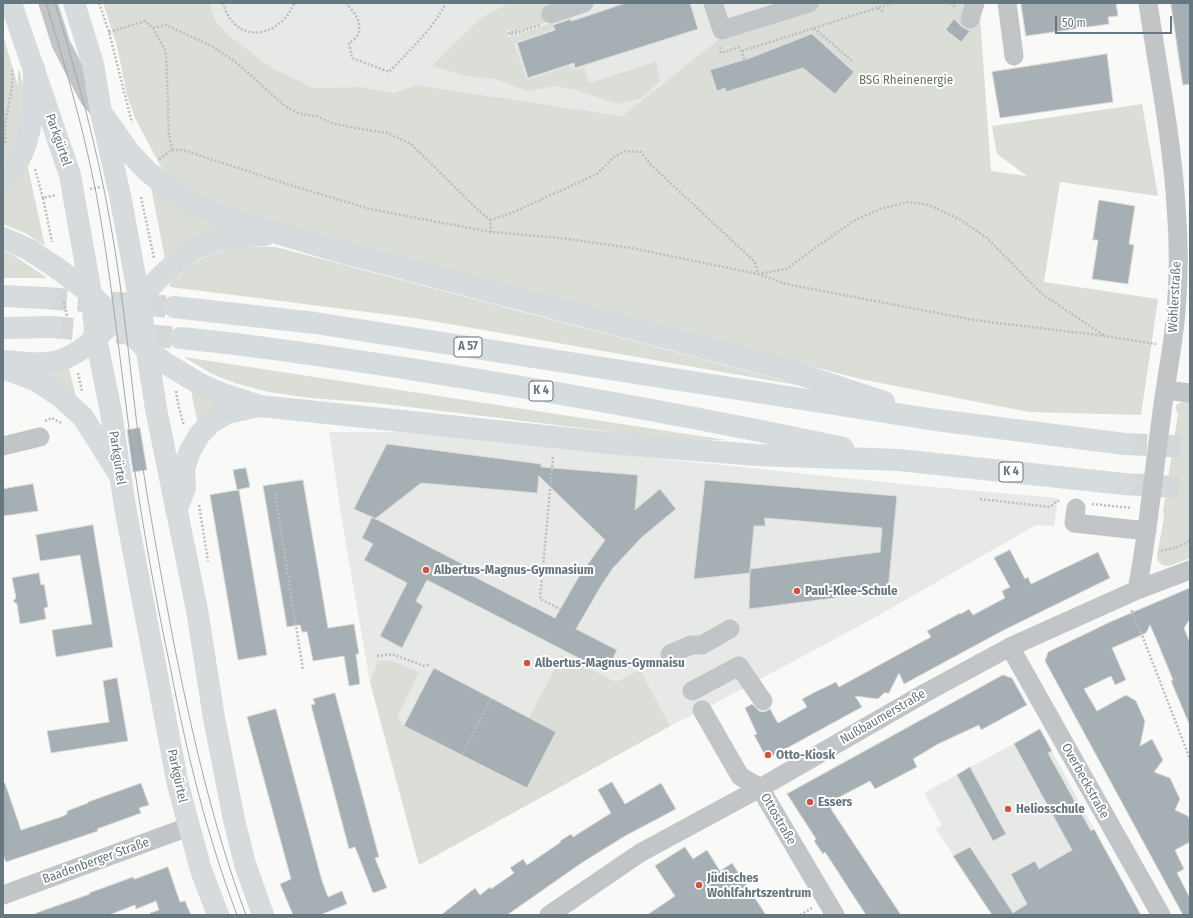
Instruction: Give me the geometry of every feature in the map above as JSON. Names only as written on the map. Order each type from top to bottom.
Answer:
[{"type":"main road","name":"Parkgürtel","points":[[11,3],[70,175],[91,294],[96,338],[111,412],[120,476],[178,784],[188,827],[201,870],[218,915]]},
{"type":"main road","points":[[74,3],[93,64],[101,112],[118,184],[139,298],[156,409],[197,610],[214,718],[234,820],[245,864],[263,915]]},
{"type":"main road","points":[[3,181],[14,168],[23,153],[28,138],[31,123],[34,68]]},
{"type":"main road","points":[[101,112],[130,153],[148,172],[188,202],[226,218],[330,249],[781,368],[936,420],[1125,444]]},
{"type":"main road","points":[[3,361],[47,363],[60,360],[80,351],[96,338],[174,264],[205,244],[246,235],[286,236]]},
{"type":"main road","points":[[3,238],[28,249],[57,268],[91,294],[115,320],[147,350],[173,368],[211,389],[260,406],[610,442],[748,454],[899,460]]},
{"type":"main road","points":[[3,296],[54,298]]},
{"type":"main road","name":"A 57","points":[[174,307],[315,323],[936,420]]},
{"type":"main road","points":[[3,328],[59,325]]},
{"type":"main road","name":"K 4","points":[[180,338],[249,345],[505,384],[741,426],[899,460],[1124,484]]},
{"type":"main road","points":[[3,368],[37,381],[62,398],[83,417],[120,476]]},
{"type":"main road","points":[[176,510],[185,488],[184,468],[190,451],[200,434],[211,423],[227,413],[260,406]]},
{"type":"street","points":[[48,3],[61,44],[89,98],[101,112]]},
{"type":"street","points":[[550,14],[584,3]]},
{"type":"street","points":[[713,3],[722,30],[809,3]]},
{"type":"street","points":[[1007,3],[1014,56]]},
{"type":"street","name":"Wöhlerstraße","points":[[1137,590],[1144,556],[1172,346],[1176,311],[1178,264],[1176,206],[1171,153],[1148,3]]},
{"type":"street","points":[[1165,390],[1190,393]]},
{"type":"street","points":[[3,446],[40,436]]},
{"type":"street","points":[[1077,505],[1074,523],[1147,531]]},
{"type":"street","name":"Nußbaumerstraße","points":[[549,915],[640,853],[760,788],[925,692],[1010,647],[1137,590],[1190,570]]},
{"type":"street","points":[[670,654],[692,645],[702,645],[730,629]]},
{"type":"street","name":"Overbeckstraße","points":[[1010,647],[1160,915]]},
{"type":"street","points":[[692,691],[739,666],[763,701]]},
{"type":"street","name":"Ottostraße","points":[[702,710],[740,776],[760,788],[835,915]]},
{"type":"street","name":"Baadenberger Straße","points":[[3,895],[188,827]]},
{"type":"path","points":[[99,3],[109,32],[133,124]]},
{"type":"path","points":[[223,3],[231,21],[237,27],[246,32],[254,33],[270,29],[278,24],[287,16],[295,3]]},
{"type":"path","points":[[346,3],[356,14],[359,24],[358,35],[349,44],[352,58],[389,72],[424,36],[440,15],[446,3]]},
{"type":"path","points":[[742,51],[892,3]]},
{"type":"path","points":[[878,8],[883,12]]},
{"type":"path","points":[[109,32],[145,21],[153,28],[166,52],[169,134],[172,150]]},
{"type":"path","points":[[153,28],[166,25],[212,46],[237,63],[284,106],[300,114],[317,116],[331,123],[344,126],[387,133],[411,144],[490,220],[491,232]]},
{"type":"path","points":[[813,28],[852,61]]},
{"type":"path","points":[[740,45],[745,61]]},
{"type":"path","points":[[5,110],[14,78],[12,65]]},
{"type":"path","points":[[159,158],[172,150],[183,150],[293,186],[370,209],[491,232],[560,238],[631,248],[758,274],[786,284],[974,320],[1172,346]]},
{"type":"path","points":[[490,220],[507,215],[597,174],[614,157],[625,151],[641,152],[650,164],[755,262],[758,274]]},
{"type":"path","points":[[73,192],[118,184]]},
{"type":"path","points":[[140,194],[158,279]]},
{"type":"path","points":[[43,198],[57,268]]},
{"type":"path","points":[[758,274],[786,269],[853,221],[880,209],[907,202],[929,206],[962,220],[987,238],[1042,294],[1105,336]]},
{"type":"path","points":[[54,298],[59,325]]},
{"type":"path","points":[[74,354],[84,398]]},
{"type":"path","points":[[173,368],[179,408],[190,451]]},
{"type":"path","points":[[553,457],[540,599],[560,609]]},
{"type":"path","points":[[275,493],[303,670]]},
{"type":"path","points":[[198,498],[209,568]]},
{"type":"path","points":[[980,499],[1050,507],[1057,501],[1077,505],[1150,510]]},
{"type":"path","points":[[1144,556],[1178,547],[1190,541]]},
{"type":"path","points":[[1137,590],[1132,612],[1190,759]]},
{"type":"path","points":[[377,656],[392,654],[424,666],[431,664]]},
{"type":"path","points":[[462,754],[491,698]]},
{"type":"shaded area","points":[[210,3],[819,3],[724,35],[622,116],[416,85],[394,93],[360,87],[312,88],[272,68],[227,34],[215,20]]},
{"type":"shaded area","name":"Albertus-Magnus-Gymnaisu","points":[[329,432],[407,432],[921,486],[1058,498],[1054,526],[1036,525],[874,618],[670,726],[419,865],[370,682],[343,527]]},
{"type":"shaded area","name":"Heliosschule","points":[[1040,729],[1112,862],[1013,915],[992,915],[936,829],[942,825],[924,793]]},
{"type":"green space","name":"BSG Rheinenergie","points":[[103,3],[210,3],[215,20],[227,34],[272,68],[312,88],[360,87],[394,93],[416,85],[622,116],[724,35],[819,3],[979,3],[991,171],[1027,176],[997,154],[992,126],[1142,104],[1158,196],[1060,182],[1044,282],[1158,299],[1141,415],[1029,412],[860,379],[334,241],[197,198],[163,171],[135,118],[127,95],[117,46]]},
{"type":"green space","points":[[510,3],[548,3],[552,20],[518,31],[517,28],[506,31],[509,38],[552,23],[554,29],[514,43],[527,80],[568,66],[576,70],[584,68],[589,83],[656,62],[660,81],[642,98],[618,104],[576,90],[556,86],[527,91],[496,79],[467,76],[432,66],[482,17]]},
{"type":"green space","points":[[3,35],[18,86],[18,71],[20,71],[26,106],[14,155],[3,163]]},
{"type":"green space","points":[[26,162],[45,246],[25,233],[3,224],[3,189]]},
{"type":"green space","points":[[150,182],[231,226],[165,259]]},
{"type":"green space","points":[[238,246],[276,247],[808,387],[415,318],[170,287],[170,283],[189,266],[210,254]]},
{"type":"green space","points":[[3,251],[13,255],[47,278],[3,278]]},
{"type":"green space","points":[[184,357],[726,440],[671,439],[376,403],[310,398],[269,392],[238,384],[212,374]]},
{"type":"green space","points":[[69,369],[77,400],[43,373]]},
{"type":"green space","points":[[190,386],[232,405],[198,425]]},
{"type":"green space","points":[[1183,401],[1190,402],[1190,558],[1169,566],[1162,565],[1158,561],[1157,555],[1164,518],[1163,511],[1178,414],[1176,405]]},
{"type":"green space","points":[[562,655],[616,682],[640,670],[670,726],[419,865],[370,682],[378,661],[388,660],[419,672],[397,717],[404,726],[527,788],[556,732],[529,718]]},
{"type":"building","points":[[626,3],[690,3],[698,29],[575,68],[574,63],[528,78],[517,43],[555,30],[553,25],[571,19],[571,21]]},
{"type":"building","points":[[1021,3],[1116,3],[1118,16],[1108,17],[1109,24],[1026,36]]},
{"type":"building","points":[[1171,3],[1190,3],[1190,84],[1183,85]]},
{"type":"building","points":[[954,19],[962,27],[970,31],[961,42],[946,30]]},
{"type":"building","points":[[812,34],[854,72],[835,94],[803,68],[726,92],[725,88],[717,91],[710,70],[750,58]]},
{"type":"building","points":[[1107,54],[1113,102],[1000,118],[992,72]]},
{"type":"building","points":[[1099,200],[1135,206],[1129,244],[1134,245],[1128,284],[1092,279],[1098,240],[1093,240]]},
{"type":"building","points":[[140,428],[147,470],[133,472],[127,430]]},
{"type":"building","name":"Albertus-Magnus-Gymnasium","points":[[387,444],[541,464],[541,467],[638,475],[635,510],[660,489],[676,509],[642,537],[613,568],[576,629],[617,650],[606,672],[427,580],[416,601],[423,606],[402,648],[380,636],[407,583],[364,560],[373,544],[362,538],[372,517],[354,509]],"holes":[[[539,476],[605,540],[578,578],[555,618],[467,573],[470,568],[375,519],[421,483],[537,493]]]},
{"type":"building","points":[[246,468],[250,487],[237,490],[233,470]]},
{"type":"building","points":[[303,480],[328,628],[354,624],[359,654],[356,654],[360,684],[349,686],[344,656],[313,661],[307,632],[302,632],[300,625],[287,627],[263,486]]},
{"type":"building","points":[[705,480],[897,496],[888,591],[749,609],[750,573],[694,579]],"holes":[[[765,518],[882,528],[880,552],[750,569],[754,526],[765,526]]]},
{"type":"building","points":[[33,484],[38,511],[3,516],[3,489]]},
{"type":"building","points":[[239,490],[267,655],[238,660],[210,495]]},
{"type":"building","points":[[93,525],[113,647],[56,657],[52,630],[92,624],[80,555],[40,561],[36,535]]},
{"type":"building","points":[[1010,550],[1025,579],[1028,577],[1031,584],[1098,552],[1110,578],[1002,631],[904,684],[899,673],[889,693],[884,693],[878,699],[855,696],[862,707],[767,759],[754,735],[757,734],[745,708],[752,704],[759,711],[764,712],[770,709],[778,723],[807,707],[802,699],[836,682],[839,687],[931,637],[927,631],[960,613],[961,614],[969,609],[973,615],[1005,598],[1002,591],[1010,587],[994,558]]},
{"type":"building","points":[[39,573],[41,585],[44,584],[48,607],[44,608],[46,619],[20,624],[17,604],[13,601],[16,598],[12,578]]},
{"type":"building","points":[[1190,588],[1190,619],[1184,628],[1190,643],[1190,726],[1150,625],[1146,633],[1112,648],[1126,680],[1115,685],[1111,676],[1084,689],[1097,711],[1126,695],[1136,701],[1145,721],[1140,746],[1152,739],[1163,760],[1154,772],[1170,778],[1180,799],[1175,810],[1188,816],[1190,820],[1190,842],[1175,850],[1184,869],[1177,873],[1190,898],[1190,915],[1183,915],[1045,661],[1048,652],[1110,622]]},
{"type":"building","points":[[434,668],[556,732],[527,788],[404,726]]},
{"type":"building","points":[[1003,675],[1012,678],[1027,705],[981,730],[979,725],[938,744],[913,759],[917,767],[875,789],[870,781],[832,801],[835,806],[831,809],[901,915],[866,915],[825,852],[823,854],[814,841],[816,839],[787,794]]},
{"type":"building","points":[[117,678],[128,741],[51,753],[47,731],[109,722],[103,681]]},
{"type":"building","points":[[335,693],[379,857],[375,858],[387,888],[373,893],[355,847],[349,849],[311,705],[315,704],[313,699]]},
{"type":"building","points":[[276,709],[322,881],[328,897],[342,891],[347,904],[320,915],[293,915],[280,884],[291,879],[247,717]]},
{"type":"building","points":[[1040,729],[1052,751],[1048,753],[1091,831],[1094,829],[1141,915],[992,915],[953,856],[970,847],[1013,913],[1027,904],[1011,874],[1035,861],[1039,869],[1072,850],[1014,744]]},
{"type":"building","points":[[970,767],[1006,834],[993,841],[957,775]]},
{"type":"building","points":[[612,782],[625,804],[661,783],[676,809],[625,836],[583,862],[507,915],[441,915],[475,888],[480,895],[490,887],[491,889],[514,873],[510,868],[523,859],[527,865],[571,834],[573,837],[611,813],[598,790]]},
{"type":"building","points":[[3,783],[5,783],[21,830],[61,817],[67,814],[67,811],[88,802],[141,783],[149,805],[139,808],[141,813],[97,829],[98,831],[6,862],[3,855]]},
{"type":"building","name":"Jüdisches Wohlfahrtszentrum","points":[[685,847],[693,859],[707,850],[720,871],[732,863],[766,915],[647,915],[675,896],[655,866]]},
{"type":"building","points":[[168,867],[180,902],[185,901],[191,915],[150,915],[150,913],[159,910],[156,901],[136,909],[135,905],[109,915],[36,915],[36,913],[133,877],[134,879]]},
{"type":"tunnel","points":[[45,298],[174,307]]},
{"type":"tunnel","points":[[51,327],[180,338]]},
{"type":"tunnel","points":[[1125,444],[1190,447]]},
{"type":"tunnel","points":[[1124,484],[1190,488]]},
{"type":"tram line","points":[[46,3],[77,111],[96,193],[110,280],[141,511],[177,702],[207,825],[237,915]]},
{"type":"tram line","points":[[55,3],[86,111],[105,193],[123,306],[140,449],[159,565],[179,670],[203,776],[223,846],[246,915]]},
{"type":"place","name":"Albertus-Magnus-Gymnasium","points":[[426,570]]},
{"type":"place","name":"Paul-Klee-Schule","points":[[797,591]]},
{"type":"place","name":"Albertus-Magnus-Gymnaisu","points":[[527,663]]},
{"type":"place","name":"Otto-Kiosk","points":[[768,755]]},
{"type":"place","name":"Essers","points":[[810,802]]},
{"type":"place","name":"Heliosschule","points":[[1008,809]]},
{"type":"place","name":"Jüdisches Wohlfahrtszentrum","points":[[699,885]]}]
